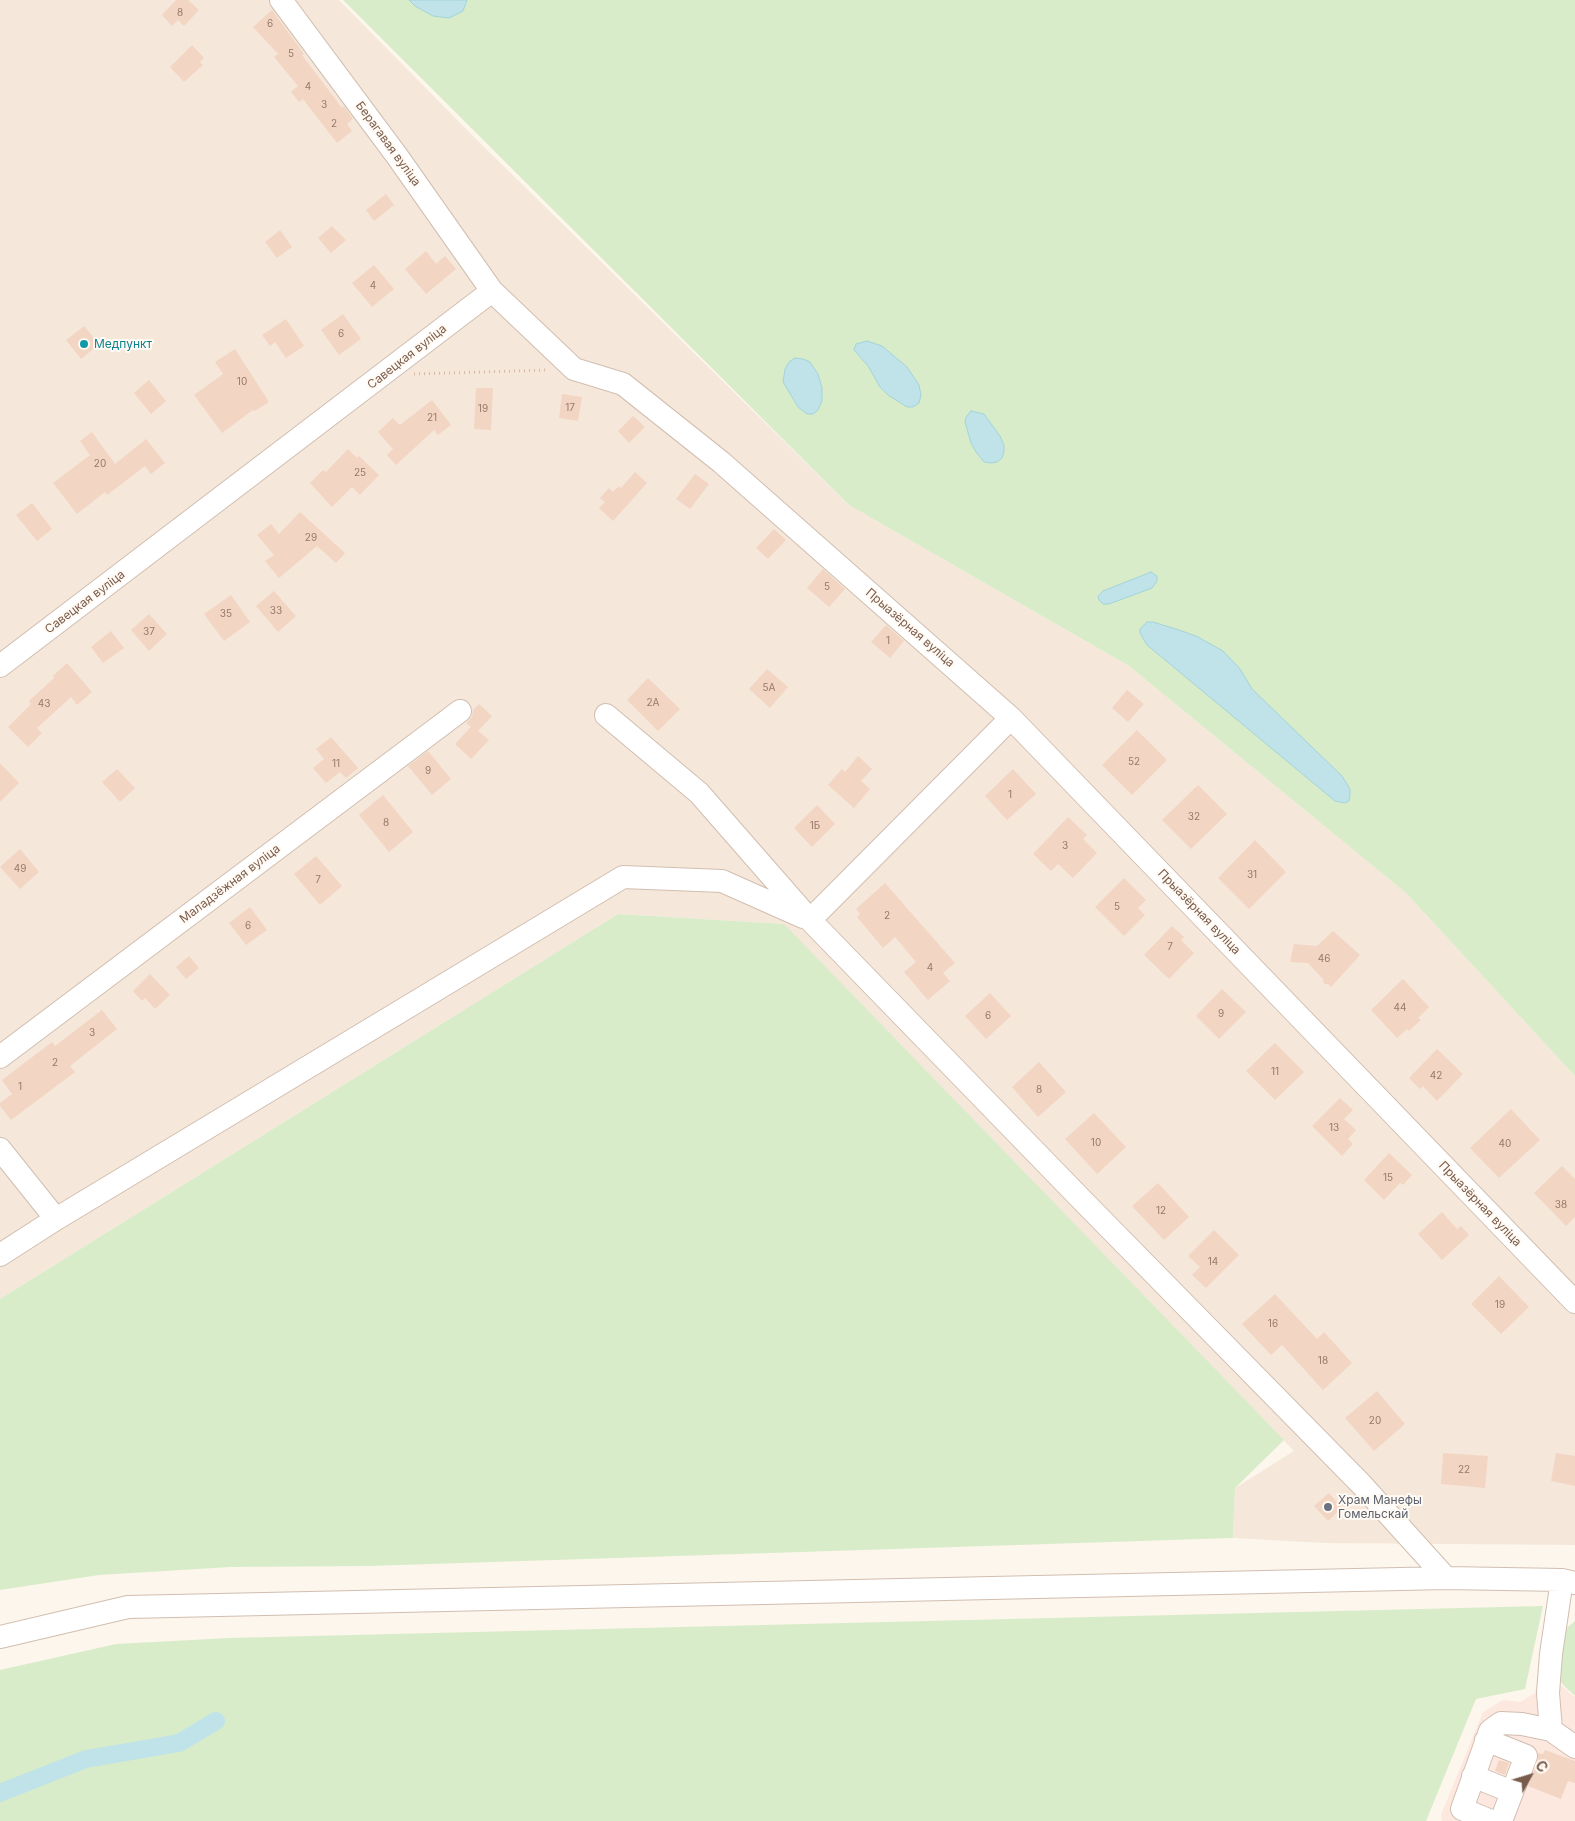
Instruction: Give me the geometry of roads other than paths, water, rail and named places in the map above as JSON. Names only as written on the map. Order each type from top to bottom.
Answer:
[{"type":"street","name":"Берагавая вуліца","points":[[281,0],[398,156],[492,291]]},
{"type":"street","name":"Прыазёрная вуліца","points":[[492,291],[574,369],[623,384],[721,462],[1011,718],[1575,1302]]},
{"type":"street","name":"Савецкая вуліца","points":[[0,666],[492,291]]},
{"type":"street","name":"Маладзёжная вуліца","points":[[0,1057],[460,711]]},
{"type":"street","points":[[606,715],[699,792],[810,920],[1355,1478],[1446,1578]]},
{"type":"street","points":[[810,920],[1011,718]]},
{"type":"street","points":[[0,1255],[56,1219],[623,877],[722,880],[810,920]]},
{"type":"street","points":[[0,1149],[56,1219]]},
{"type":"street","points":[[0,1637],[128,1607],[1446,1578],[1569,1581],[1551,1654],[1548,1693],[1551,1730]]},
{"type":"street","points":[[1484,1747],[1521,1770],[1502,1810],[1471,1784],[1484,1747],[1490,1731],[1501,1723],[1522,1724],[1551,1730],[1575,1748]]},
{"type":"water","points":[[409,0],[467,0],[463,11],[449,18],[433,16],[415,6]]},
{"type":"water","points":[[867,341],[882,346],[907,367],[919,385],[921,395],[919,403],[913,407],[907,407],[888,395],[880,387],[868,366],[854,350],[856,344]]},
{"type":"water","points":[[795,358],[810,362],[818,374],[822,388],[822,401],[818,410],[813,414],[807,414],[798,407],[783,382],[785,369],[789,362]]},
{"type":"water","points":[[971,411],[984,414],[1000,436],[1004,445],[1004,452],[1002,458],[997,462],[984,462],[971,443],[965,422],[966,417]]},
{"type":"water","points":[[1151,572],[1157,576],[1157,581],[1152,588],[1109,604],[1103,604],[1099,600],[1098,596],[1103,591]]},
{"type":"water","points":[[1147,622],[1153,622],[1196,636],[1223,651],[1240,669],[1252,689],[1342,776],[1350,789],[1349,801],[1345,803],[1335,801],[1147,645],[1140,633],[1140,629]]},
{"type":"waterway","points":[[0,1793],[86,1759],[179,1743],[216,1721]]},
{"type":"place","name":"Медпункт","points":[[84,344]]},
{"type":"place","name":"Храм Манефы Гомельскай","points":[[1328,1507]]}]
